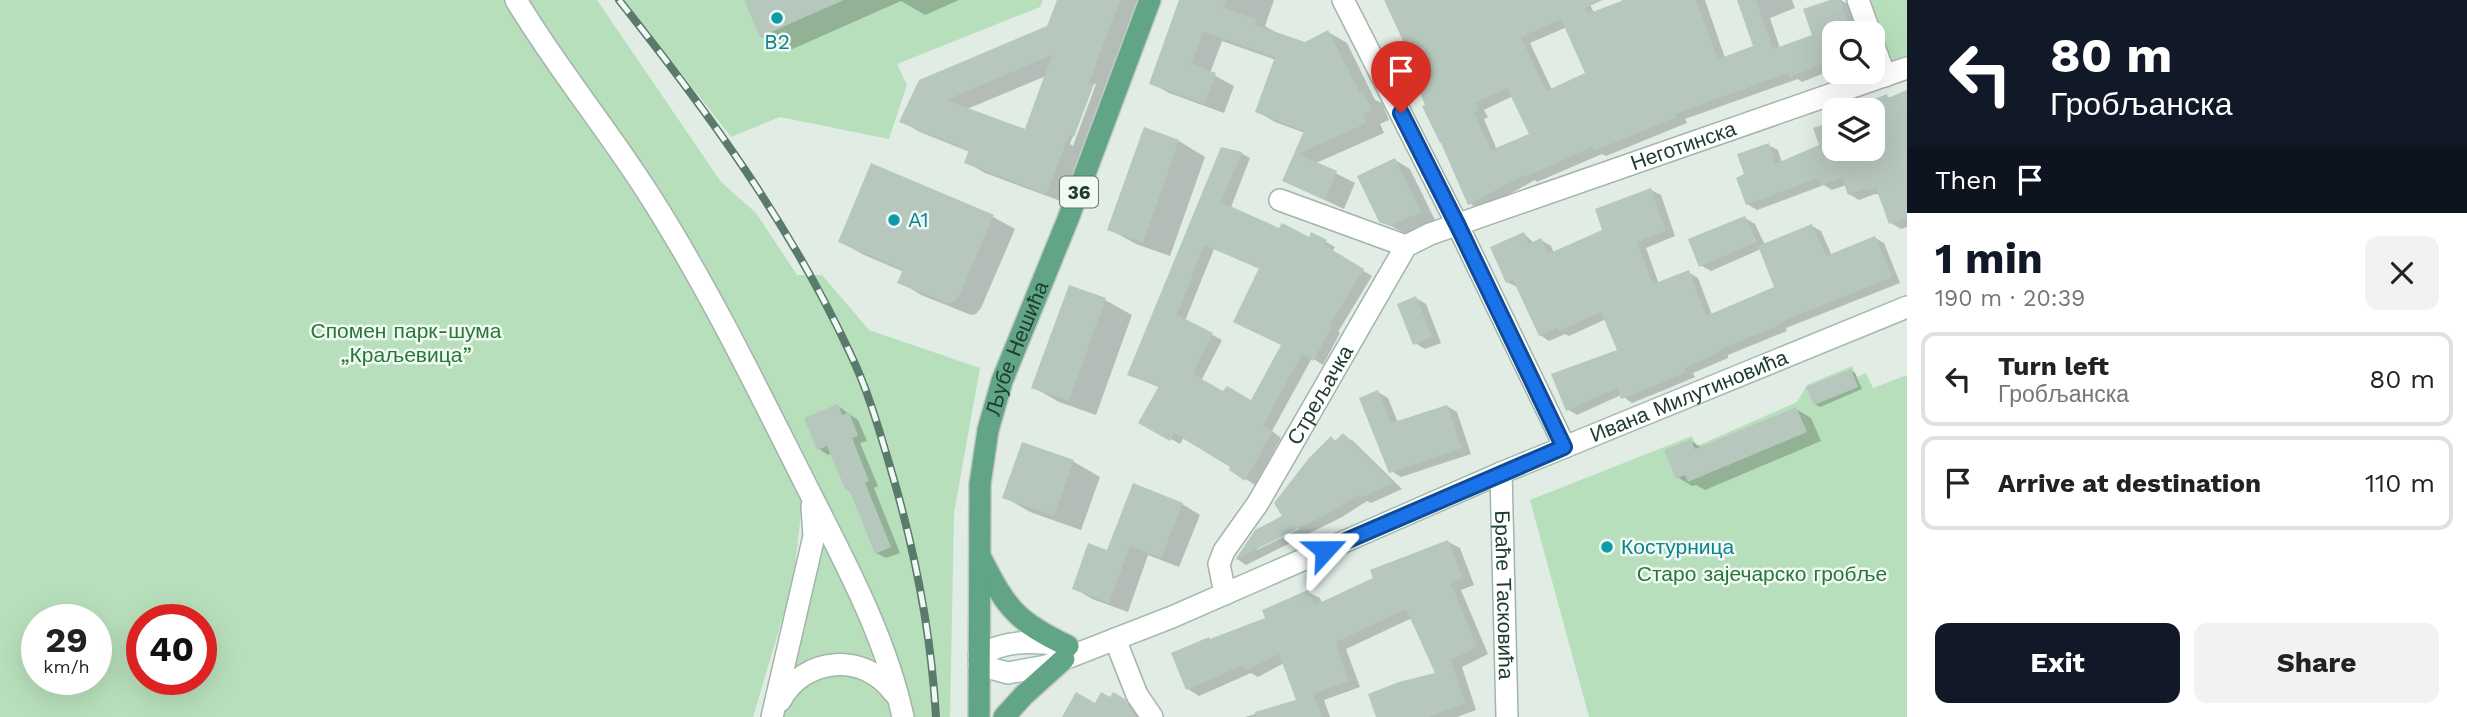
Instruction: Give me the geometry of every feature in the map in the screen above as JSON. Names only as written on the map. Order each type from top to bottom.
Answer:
[{"type":"main road","name":"Љубе Нешића","points":[[979,717],[980,484],[984,455],[1002,382],[1068,219],[1150,0]]},
{"type":"main road","points":[[980,556],[1007,605],[1023,621],[1073,652],[1024,695],[1004,717]]},
{"type":"street","points":[[516,0],[648,191],[750,371],[876,630],[902,709]]},
{"type":"street","points":[[1343,0],[1458,226],[1564,447]]},
{"type":"street","points":[[1858,0],[1866,21]]},
{"type":"street","name":"Неготинска","points":[[1885,76],[1907,68]]},
{"type":"street","name":"Неготинска","points":[[1458,226],[1862,84]]},
{"type":"street","points":[[1280,200],[1406,246],[1430,234],[1458,226]]},
{"type":"street","name":"Стрељачка","points":[[1225,594],[1219,564],[1224,551],[1258,503],[1406,246]]},
{"type":"street","name":"Ивана Милутиновића","points":[[1073,652],[1033,642],[1012,643],[988,650],[979,660],[1008,673],[1045,666],[1073,652],[1115,639],[1225,594],[1500,473],[1907,307]]},
{"type":"street","name":"Браће Тасковића","points":[[1500,473],[1505,716]]},
{"type":"street","points":[[773,717],[814,536],[810,493]]},
{"type":"street","points":[[1115,639],[1137,695],[1152,717]]},
{"type":"street","points":[[773,717],[790,685],[806,673],[828,665],[853,665],[872,672],[888,685],[902,709]]},
{"type":"green space","name":"Спомен парк-шума „Краљевица”","points":[[0,0],[597,0],[721,182],[756,213],[797,275],[822,275],[869,330],[980,368],[954,513],[950,717],[770,717],[800,649],[802,505],[793,583],[753,717],[0,717]]},
{"type":"green space","points":[[624,0],[1043,0],[1040,7],[897,64],[907,85],[889,139],[780,117],[731,137]]},
{"type":"green space","points":[[1865,0],[1907,0],[1907,59],[1890,65],[1885,52],[1885,21],[1873,21]]},
{"type":"green space","name":"Старо зајечарско гробље","points":[[1852,366],[1857,377],[1866,373],[1873,388],[1907,375],[1907,717],[1589,717],[1530,500],[1692,436],[1697,446],[1797,402],[1807,385]]},
{"type":"building","name":"B2","points":[[744,0],[844,0],[760,37]]},
{"type":"building","points":[[1057,0],[1120,0],[1089,83],[1094,84],[1074,137],[1069,135],[1046,194],[964,163],[969,150],[899,122],[919,80],[1047,26]],"holes":[[[1052,55],[1025,129],[946,100]]]},
{"type":"building","points":[[1179,0],[1226,0],[1223,8],[1257,19],[1255,25],[1305,42],[1328,30],[1360,93],[1363,91],[1372,110],[1363,114],[1367,123],[1298,154],[1337,171],[1325,200],[1282,181],[1304,131],[1255,112],[1275,57],[1203,32],[1191,64],[1216,73],[1205,104],[1149,84]]},
{"type":"building","points":[[1384,0],[1603,0],[1585,8],[1587,14],[1624,0],[1696,0],[1718,59],[1753,46],[1737,0],[1756,0],[1773,49],[1812,35],[1803,9],[1830,0],[1840,0],[1848,21],[1822,21],[1822,63],[1818,66],[1790,77],[1788,73],[1675,114],[1677,117],[1594,151],[1592,147],[1525,177],[1524,175],[1468,205],[1422,106],[1425,105],[1400,47],[1405,45]],"holes":[[[1561,19],[1585,73],[1546,91],[1521,37]],[[1507,88],[1529,134],[1491,150],[1474,113],[1478,111],[1475,103]]]},
{"type":"building","points":[[1907,90],[1907,218],[1889,224],[1876,188],[1867,191],[1866,188],[1848,195],[1842,178],[1821,185],[1818,178],[1746,205],[1736,178],[1744,174],[1737,154],[1769,143],[1775,164],[1819,145],[1813,128],[1822,125],[1822,161],[1885,161],[1885,98],[1877,98],[1887,94],[1888,98]]},
{"type":"building","points":[[1144,127],[1179,140],[1143,243],[1107,230]]},
{"type":"building","points":[[1221,147],[1242,152],[1221,202],[1279,228],[1282,223],[1309,237],[1311,232],[1327,240],[1324,245],[1364,269],[1330,325],[1332,326],[1313,361],[1302,354],[1263,426],[1273,431],[1245,481],[1229,470],[1230,467],[1174,433],[1170,441],[1138,423],[1159,386],[1127,375]],"holes":[[[1204,245],[1259,268],[1233,322],[1281,345],[1251,400],[1227,386],[1223,391],[1193,374],[1213,333],[1177,315]]]},
{"type":"building","points":[[1395,158],[1421,212],[1390,226],[1379,222],[1357,176]]},
{"type":"building","points":[[871,163],[994,215],[959,296],[953,302],[948,303],[897,283],[903,270],[838,242]]},
{"type":"building","points":[[1651,188],[1666,231],[1637,242],[1653,284],[1689,270],[1706,316],[1774,287],[1758,246],[1812,224],[1826,256],[1875,236],[1892,277],[1719,350],[1720,352],[1685,368],[1686,372],[1659,384],[1621,399],[1617,388],[1566,411],[1551,374],[1617,350],[1601,312],[1558,332],[1557,328],[1539,336],[1513,280],[1506,283],[1490,247],[1524,232],[1528,244],[1541,238],[1548,254],[1602,230],[1595,209]]},
{"type":"building","points":[[1745,216],[1757,242],[1699,267],[1688,239]]},
{"type":"building","points":[[1069,285],[1106,298],[1069,401],[1031,388]]},
{"type":"building","points":[[1416,296],[1432,337],[1413,345],[1397,304]]},
{"type":"building","points":[[1851,369],[1858,387],[1814,405],[1806,387]]},
{"type":"building","points":[[1378,390],[1391,423],[1447,405],[1462,448],[1389,473],[1359,398]]},
{"type":"building","points":[[838,404],[842,415],[849,412],[858,436],[852,438],[869,481],[865,483],[891,547],[875,554],[849,489],[846,491],[827,446],[817,450],[804,418]]},
{"type":"building","points":[[1796,407],[1807,432],[1688,482],[1685,475],[1676,479],[1664,450],[1691,439],[1695,449]]},
{"type":"building","points":[[1343,433],[1394,483],[1360,498],[1358,495],[1331,512],[1235,560],[1255,530],[1282,516],[1274,503],[1309,458],[1331,436],[1335,441]]},
{"type":"building","points":[[1022,442],[1074,460],[1054,516],[1002,498]]},
{"type":"building","points":[[1133,483],[1183,503],[1161,558],[1130,546],[1109,603],[1072,589],[1088,543],[1107,550]]},
{"type":"building","points":[[1448,540],[1463,578],[1451,584],[1477,647],[1451,660],[1465,703],[1429,717],[1376,717],[1368,694],[1399,682],[1435,673],[1406,609],[1336,642],[1349,681],[1313,694],[1322,717],[1256,717],[1255,712],[1296,700],[1279,654],[1245,671],[1243,665],[1186,690],[1171,653],[1265,618],[1262,610],[1308,590],[1315,605],[1373,578],[1370,570]]},
{"type":"building","points":[[1076,692],[1095,703],[1101,692],[1110,697],[1113,692],[1125,699],[1136,717],[1062,717]]},
{"type":"railway","points":[[619,0],[715,126],[774,214],[826,305],[856,366],[885,449],[914,557],[926,620],[936,717]]},
{"type":"place","name":"B2","points":[[777,18]]},
{"type":"place","name":"A1","points":[[894,220]]},
{"type":"place","name":"Костурница","points":[[1607,547]]},
{"type":"route","points":[[1325,550],[1564,447],[1401,113]]}]
